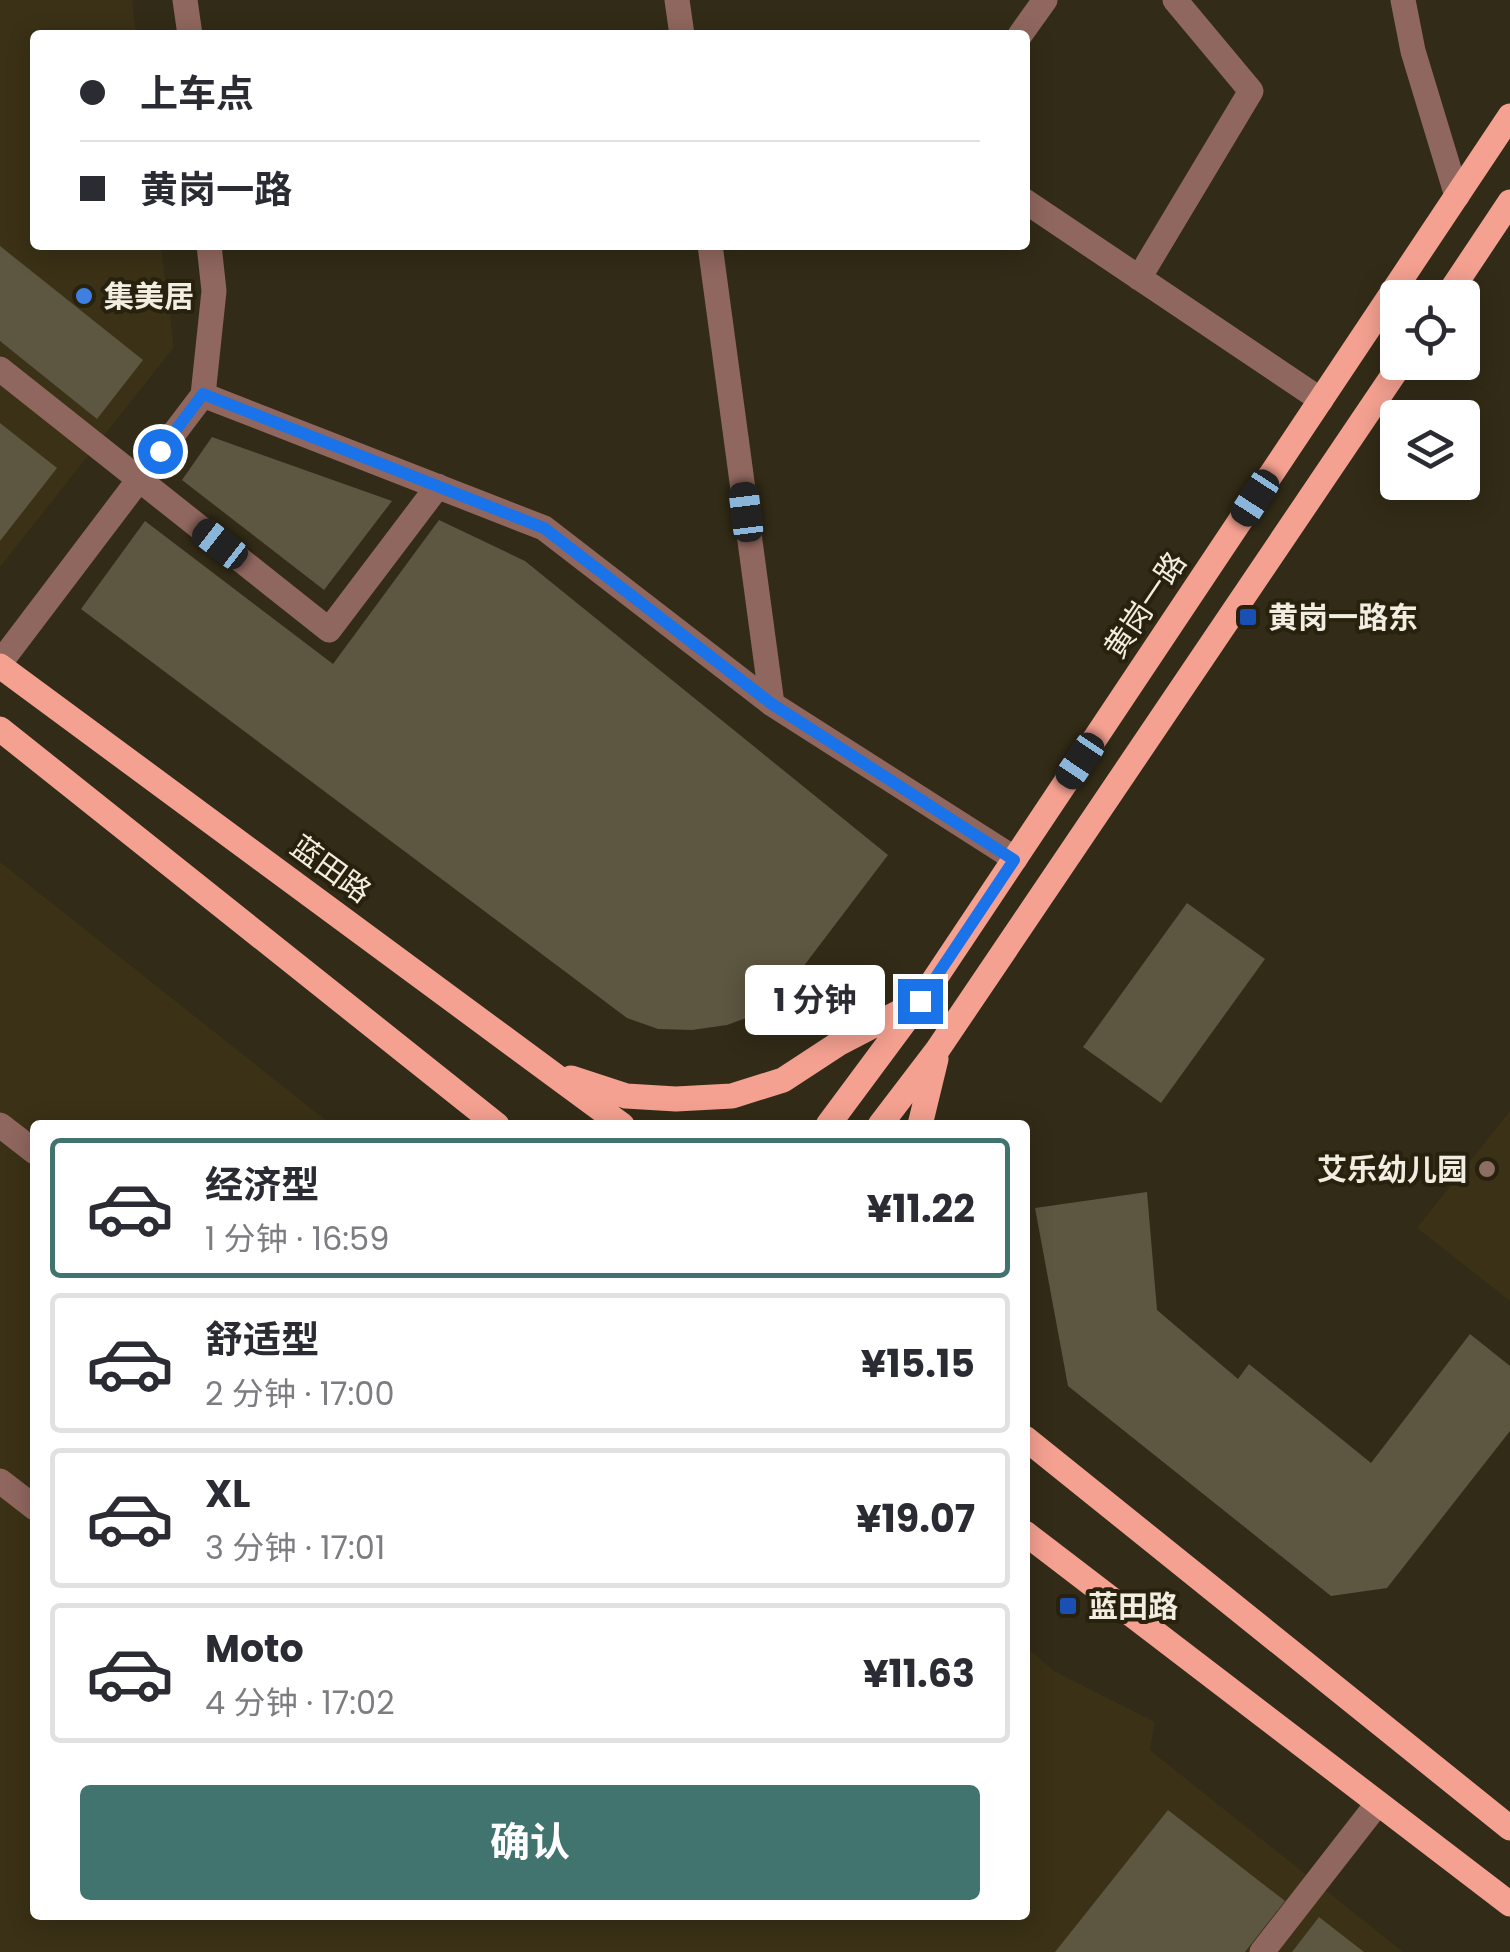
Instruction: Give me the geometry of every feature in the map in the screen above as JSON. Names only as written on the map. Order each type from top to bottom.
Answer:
[{"type":"main road","name":"黄岗一路","points":[[832,1120],[920,1001],[1510,116]]},
{"type":"main road","points":[[1458,280],[1510,202]]},
{"type":"main road","points":[[884,1120],[938,1049],[1390,380]]},
{"type":"main road","name":"蓝田路","points":[[0,665],[616,1120]]},
{"type":"main road","points":[[0,729],[491,1120]]},
{"type":"main road","points":[[556,1074],[626,1096],[732,1096],[783,1080],[838,1044],[920,1001]]},
{"type":"main road","points":[[921,1120],[938,1049]]},
{"type":"main road","points":[[1030,1442],[1510,1828]]},
{"type":"main road","points":[[1030,1536],[1510,1904]]},
{"type":"street","points":[[186,0],[189,30]]},
{"type":"street","points":[[677,0],[681,30]]},
{"type":"street","points":[[1024,30],[1045,0]]},
{"type":"street","points":[[1140,278],[1251,91],[1175,0]]},
{"type":"street","points":[[1403,0],[1413,51],[1457,196]]},
{"type":"street","points":[[1030,203],[1321,400]]},
{"type":"street","points":[[0,665],[203,394],[214,291],[210,250]]},
{"type":"street","points":[[711,250],[772,704]]},
{"type":"street","points":[[0,369],[329,630],[438,486]]},
{"type":"street","points":[[203,394],[544,528],[772,704],[1014,860]]},
{"type":"street","points":[[0,1125],[30,1148]]},
{"type":"street","points":[[0,1481],[30,1504]]},
{"type":"street","points":[[1262,1952],[1378,1803]]},
{"type":"shaded area","name":"集美居","points":[[0,0],[132,0],[135,30],[30,30],[30,250],[162,250],[174,347],[0,567]]},
{"type":"shaded area","points":[[0,862],[326,1120],[30,1120],[30,1920],[1030,1920],[1030,1650],[1054,1671],[1155,1722],[1150,1750],[1403,1952],[0,1952]]},
{"type":"shaded area","name":"艾乐幼儿园","points":[[1510,1111],[1510,1301],[1417,1228]]},
{"type":"building","points":[[0,246],[143,360],[97,419],[0,341]]},
{"type":"building","points":[[0,423],[57,468],[0,541]]},
{"type":"building","points":[[212,437],[392,501],[324,590],[182,480]]},
{"type":"building","points":[[439,520],[525,561],[888,855],[784,992],[757,1014],[727,1025],[692,1030],[658,1029],[627,1018],[81,609],[145,521],[333,664]]},
{"type":"building","points":[[1187,903],[1265,959],[1161,1103],[1083,1047]]},
{"type":"building","points":[[1147,1192],[1157,1310],[1238,1379],[1249,1364],[1371,1463],[1470,1334],[1510,1366],[1510,1431],[1387,1588],[1331,1596],[1068,1386],[1035,1208]]},
{"type":"building","points":[[1168,1810],[1285,1901],[1245,1952],[1055,1952]]},
{"type":"building","points":[[1319,1917],[1364,1952],[1292,1952]]},
{"type":"place","name":"集美居","points":[[84,296]]},
{"type":"place","name":"黄岗一路东","points":[[1248,617]]},
{"type":"place","name":"艾乐幼儿园","points":[[1487,1169]]},
{"type":"place","name":"蓝田路","points":[[1068,1606]]},
{"type":"route","points":[[160,451],[203,394],[544,528],[772,704],[1014,860],[920,1001]]}]
